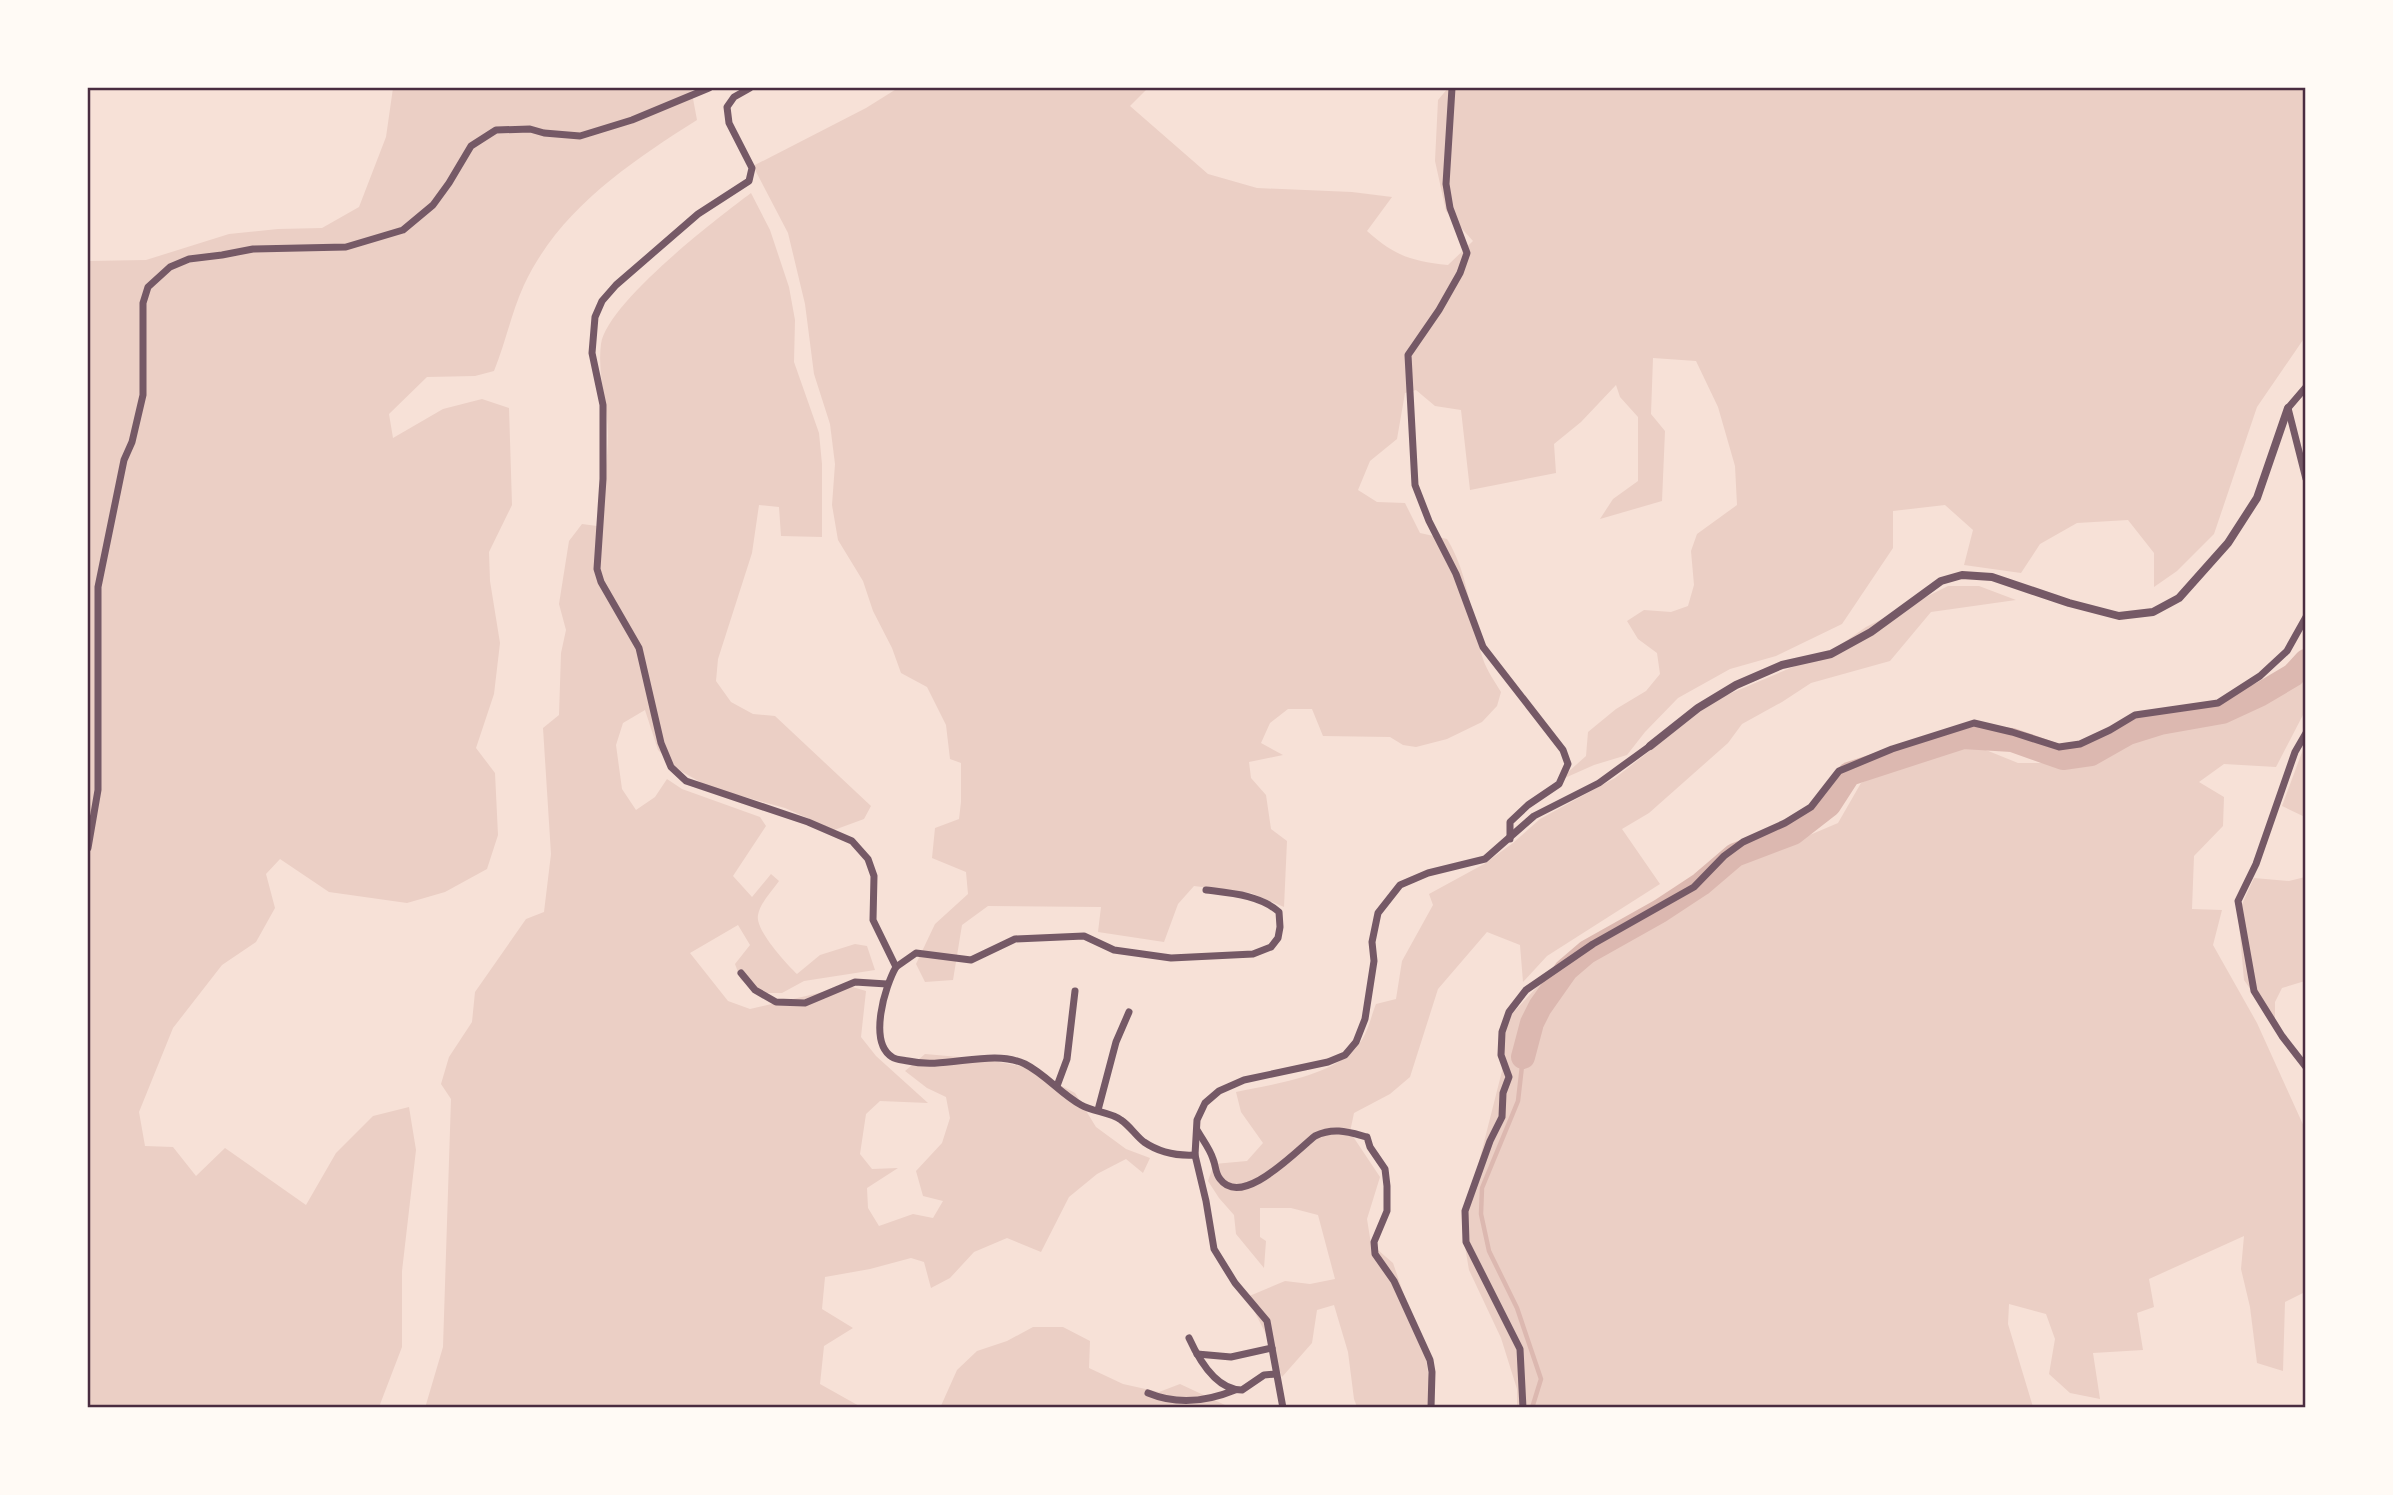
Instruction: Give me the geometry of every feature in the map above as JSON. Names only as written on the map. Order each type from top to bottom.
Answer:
[{"type":"street","points":[[88,848],[98,790],[98,587],[124,460],[132,442],[143,395],[143,303],[148,287],[170,267],[188,259],[253,249],[346,247],[403,230],[433,205],[471,146],[496,130],[530,129],[580,136],[632,120],[709,88]]},
{"type":"street","points":[[750,88],[734,97],[727,107],[729,123],[752,168],[749,181],[698,214],[616,285],[602,301],[595,317],[592,353],[603,405],[603,479],[597,569],[601,582],[639,648],[661,743],[671,767],[686,781],[808,822],[852,841],[868,859],[874,876],[873,920],[896,967]]},
{"type":"street","points":[[1452,88],[1446,184],[1450,208],[1467,253],[1461,274],[1408,355],[1415,485],[1429,521],[1456,574],[1483,646],[1563,750],[1568,764],[1559,784],[1528,805],[1510,822],[1510,839]]},
{"type":"street","points":[[1283,1408],[1267,1321],[1235,1283],[1214,1249],[1195,1155],[1197,1120],[1205,1104],[1219,1091],[1244,1080],[1328,1062],[1345,1055],[1356,1041],[1365,1019],[1378,913],[1400,885],[1428,873],[1485,859],[1534,816],[1599,783],[1650,747],[1698,708],[1736,685],[1783,665],[1832,654],[1871,632],[1941,580],[1962,575],[1992,577],[2068,603],[2119,616],[2153,612],[2179,597],[2228,542],[2257,498],[2288,408],[2305,387]]},
{"type":"street","points":[[2288,408],[2305,479]]},
{"type":"street","points":[[1523,1408],[1520,1349],[1466,1242],[1465,1211],[1490,1141],[1502,1117],[1503,1093],[1508,1077],[1501,1055],[1502,1032],[1509,1012],[1527,990],[1593,944],[1695,887],[1724,856],[1743,842],[1785,823],[1811,807],[1839,771],[1892,748],[1974,723],[2059,747],[2080,744],[2135,715],[2218,703],[2260,676],[2287,651],[2305,617]]},
{"type":"street","points":[[2305,733],[2295,752],[2256,864],[2238,901],[2254,991],[2305,1067]]},
{"type":"street","points":[[1195,1155],[1173,1156],[1145,1143],[1120,1119],[1082,1105],[1024,1064],[990,1058],[942,1065],[920,1064],[892,1057],[883,1045],[882,1003],[887,984],[896,967],[916,953],[971,960],[1015,939],[1084,936],[1114,950],[1171,958],[1254,954],[1271,947],[1278,938],[1279,912],[1272,906],[1235,894],[1206,890]]},
{"type":"street","points":[[741,973],[755,990],[776,1002],[805,1003],[855,982],[887,984]]},
{"type":"street","points":[[1057,1086],[1067,1059],[1075,991]]},
{"type":"street","points":[[1098,1110],[1116,1042],[1129,1012]]},
{"type":"street","points":[[1196,1129],[1213,1157],[1217,1176],[1223,1183],[1240,1189],[1253,1186],[1315,1136],[1327,1131],[1340,1130],[1367,1138],[1385,1168],[1387,1186],[1387,1211],[1374,1242],[1375,1254],[1394,1281],[1430,1360],[1431,1408]]},
{"type":"street","points":[[1189,1338],[1203,1365],[1220,1382],[1234,1390],[1242,1390],[1264,1375],[1276,1374]]},
{"type":"street","points":[[1197,1354],[1231,1357],[1272,1348]]},
{"type":"street","points":[[1148,1393],[1165,1400],[1191,1401],[1218,1397],[1234,1390]]},
{"type":"shaded area","points":[[393,88],[691,88],[697,120],[646,153],[598,190],[556,234],[524,285],[494,371],[475,376],[427,377],[389,414],[393,438],[443,409],[482,399],[509,408],[512,505],[489,552],[490,581],[500,643],[494,694],[476,748],[495,773],[498,835],[487,869],[445,892],[407,903],[329,892],[280,859],[266,874],[275,908],[256,942],[222,965],[173,1028],[139,1112],[145,1146],[173,1147],[196,1176],[225,1148],[306,1205],[336,1153],[373,1116],[409,1107],[416,1150],[402,1271],[402,1347],[379,1407],[88,1407],[88,261],[146,260],[229,234],[322,228],[359,207],[386,137]]},
{"type":"shaded area","points":[[898,88],[1148,88],[1130,106],[1208,174],[1257,188],[1352,192],[1392,197],[1367,231],[1404,256],[1448,265],[1473,241],[1446,211],[1435,161],[1438,100],[1448,88],[2305,88],[2305,337],[2257,407],[2214,534],[2177,571],[2154,587],[2154,553],[2128,520],[2077,523],[2040,544],[2021,573],[1964,565],[1973,530],[1945,505],[1893,511],[1893,548],[1842,624],[1776,656],[1730,669],[1678,698],[1627,755],[1594,765],[1558,781],[1586,756],[1588,732],[1616,709],[1646,691],[1660,674],[1657,653],[1638,639],[1627,621],[1644,610],[1671,612],[1688,606],[1694,585],[1691,551],[1697,534],[1737,505],[1735,466],[1718,407],[1696,361],[1653,358],[1651,414],[1665,431],[1662,501],[1600,519],[1613,499],[1638,481],[1638,417],[1620,397],[1616,385],[1581,422],[1554,444],[1556,473],[1470,490],[1461,410],[1435,406],[1416,390],[1405,393],[1397,439],[1370,461],[1358,490],[1377,502],[1405,503],[1420,533],[1447,539],[1455,553],[1465,583],[1483,659],[1501,692],[1497,706],[1482,722],[1447,739],[1416,747],[1403,745],[1390,737],[1323,736],[1312,709],[1288,709],[1270,723],[1261,743],[1283,755],[1249,762],[1251,778],[1266,795],[1271,829],[1287,841],[1284,907],[1251,893],[1194,886],[1178,904],[1164,942],[1098,932],[1101,907],[988,906],[962,925],[953,980],[925,982],[916,964],[935,924],[968,894],[966,872],[932,858],[935,828],[959,819],[961,763],[950,759],[946,725],[927,687],[901,673],[873,611],[863,581],[838,540],[832,505],[835,464],[830,424],[814,374],[805,304],[788,233],[753,166],[866,108]]},
{"type":"shaded area","points":[[751,193],[770,230],[789,287],[795,320],[794,362],[819,433],[822,464],[822,537],[781,536],[779,507],[759,505],[752,553],[718,659],[716,681],[731,702],[753,714],[775,716],[871,806],[864,819],[834,830],[785,808],[709,787],[679,770],[658,750],[645,710],[623,723],[616,745],[622,789],[636,810],[655,797],[667,779],[682,789],[760,817],[766,826],[733,876],[752,897],[771,874],[779,881],[761,906],[758,921],[772,946],[797,974],[820,955],[855,944],[867,946],[875,970],[804,981],[782,993],[762,993],[741,980],[735,964],[750,945],[738,925],[690,953],[728,1001],[750,1009],[849,986],[866,991],[861,1037],[876,1056],[928,1103],[880,1101],[866,1114],[860,1154],[872,1169],[898,1168],[867,1188],[868,1208],[879,1226],[913,1214],[933,1218],[943,1201],[923,1196],[916,1171],[942,1143],[950,1118],[946,1097],[927,1088],[905,1071],[925,1054],[982,1059],[1026,1067],[1075,1093],[1096,1127],[1126,1149],[1150,1158],[1143,1173],[1126,1159],[1097,1174],[1069,1197],[1041,1252],[1007,1238],[974,1252],[950,1278],[931,1288],[924,1262],[911,1258],[825,1277],[822,1309],[853,1328],[824,1346],[820,1384],[861,1407],[425,1408],[443,1347],[451,1099],[441,1084],[449,1057],[472,1022],[475,992],[526,919],[544,912],[551,854],[543,728],[559,715],[561,653],[566,630],[559,604],[569,541],[582,524],[597,526],[604,480],[608,435],[600,367],[601,344],[608,327],[642,285],[690,241]]},
{"type":"shaded area","points":[[1948,586],[1979,586],[2016,600],[1931,612],[1890,661],[1811,683],[1742,724],[1728,743],[1649,813],[1622,829],[1660,884],[1547,956],[1523,982],[1520,945],[1487,932],[1438,989],[1410,1077],[1390,1094],[1354,1113],[1350,1132],[1380,1177],[1367,1219],[1371,1244],[1393,1263],[1426,1359],[1433,1407],[1357,1407],[1348,1352],[1334,1305],[1317,1310],[1312,1343],[1282,1377],[1269,1340],[1247,1297],[1285,1281],[1310,1284],[1335,1279],[1318,1215],[1291,1208],[1260,1208],[1260,1237],[1266,1241],[1264,1268],[1236,1234],[1234,1215],[1208,1181],[1214,1164],[1247,1161],[1263,1143],[1241,1112],[1236,1092],[1285,1082],[1320,1071],[1348,1055],[1359,1044],[1376,1004],[1396,999],[1402,961],[1433,905],[1429,894],[1484,864],[1540,819],[1615,778],[1715,700],[1833,650],[1866,627]]},
{"type":"shaded area","points":[[2305,658],[2305,711],[2276,767],[2224,764],[2199,782],[2224,797],[2223,826],[2194,856],[2192,909],[2222,910],[2213,945],[2257,1023],[2305,1129],[2305,1292],[2285,1302],[2283,1371],[2257,1363],[2250,1307],[2241,1269],[2244,1236],[2149,1279],[2154,1307],[2137,1313],[2143,1350],[2093,1353],[2100,1399],[2070,1393],[2049,1374],[2055,1339],[2046,1314],[2009,1304],[2008,1324],[2033,1407],[1517,1407],[1517,1389],[1501,1338],[1469,1270],[1462,1229],[1502,1071],[1501,1040],[1512,1014],[1560,962],[1655,901],[1838,823],[1861,783],[1907,761],[1971,744],[2018,763],[2069,763],[2143,723],[2232,706],[2270,686]]},
{"type":"shaded area","points":[[2305,744],[2306,817],[2282,806]]},
{"type":"shaded area","points":[[2305,877],[2305,981],[2282,988],[2275,1002],[2275,1025],[2244,980],[2238,913],[2254,878],[2289,881]]},
{"type":"shaded area","points":[[1033,1327],[1063,1327],[1090,1341],[1089,1368],[1123,1384],[1159,1392],[1180,1384],[1226,1407],[940,1408],[957,1370],[977,1351],[1007,1341]]},
{"type":"waterway","points":[[1523,1057],[1532,1023],[1566,970],[1587,952],[1660,911],[1701,884],[1735,855],[1793,833],[1829,805],[1849,774],[1963,737],[2012,740],[2063,758],[2091,754],[2128,733],[2160,723],[2222,712],[2293,675],[2306,661]]},
{"type":"waterway","points":[[1523,1057],[1518,1101],[1482,1188],[1481,1214],[1489,1251],[1517,1308],[1541,1379],[1532,1408]]}]
